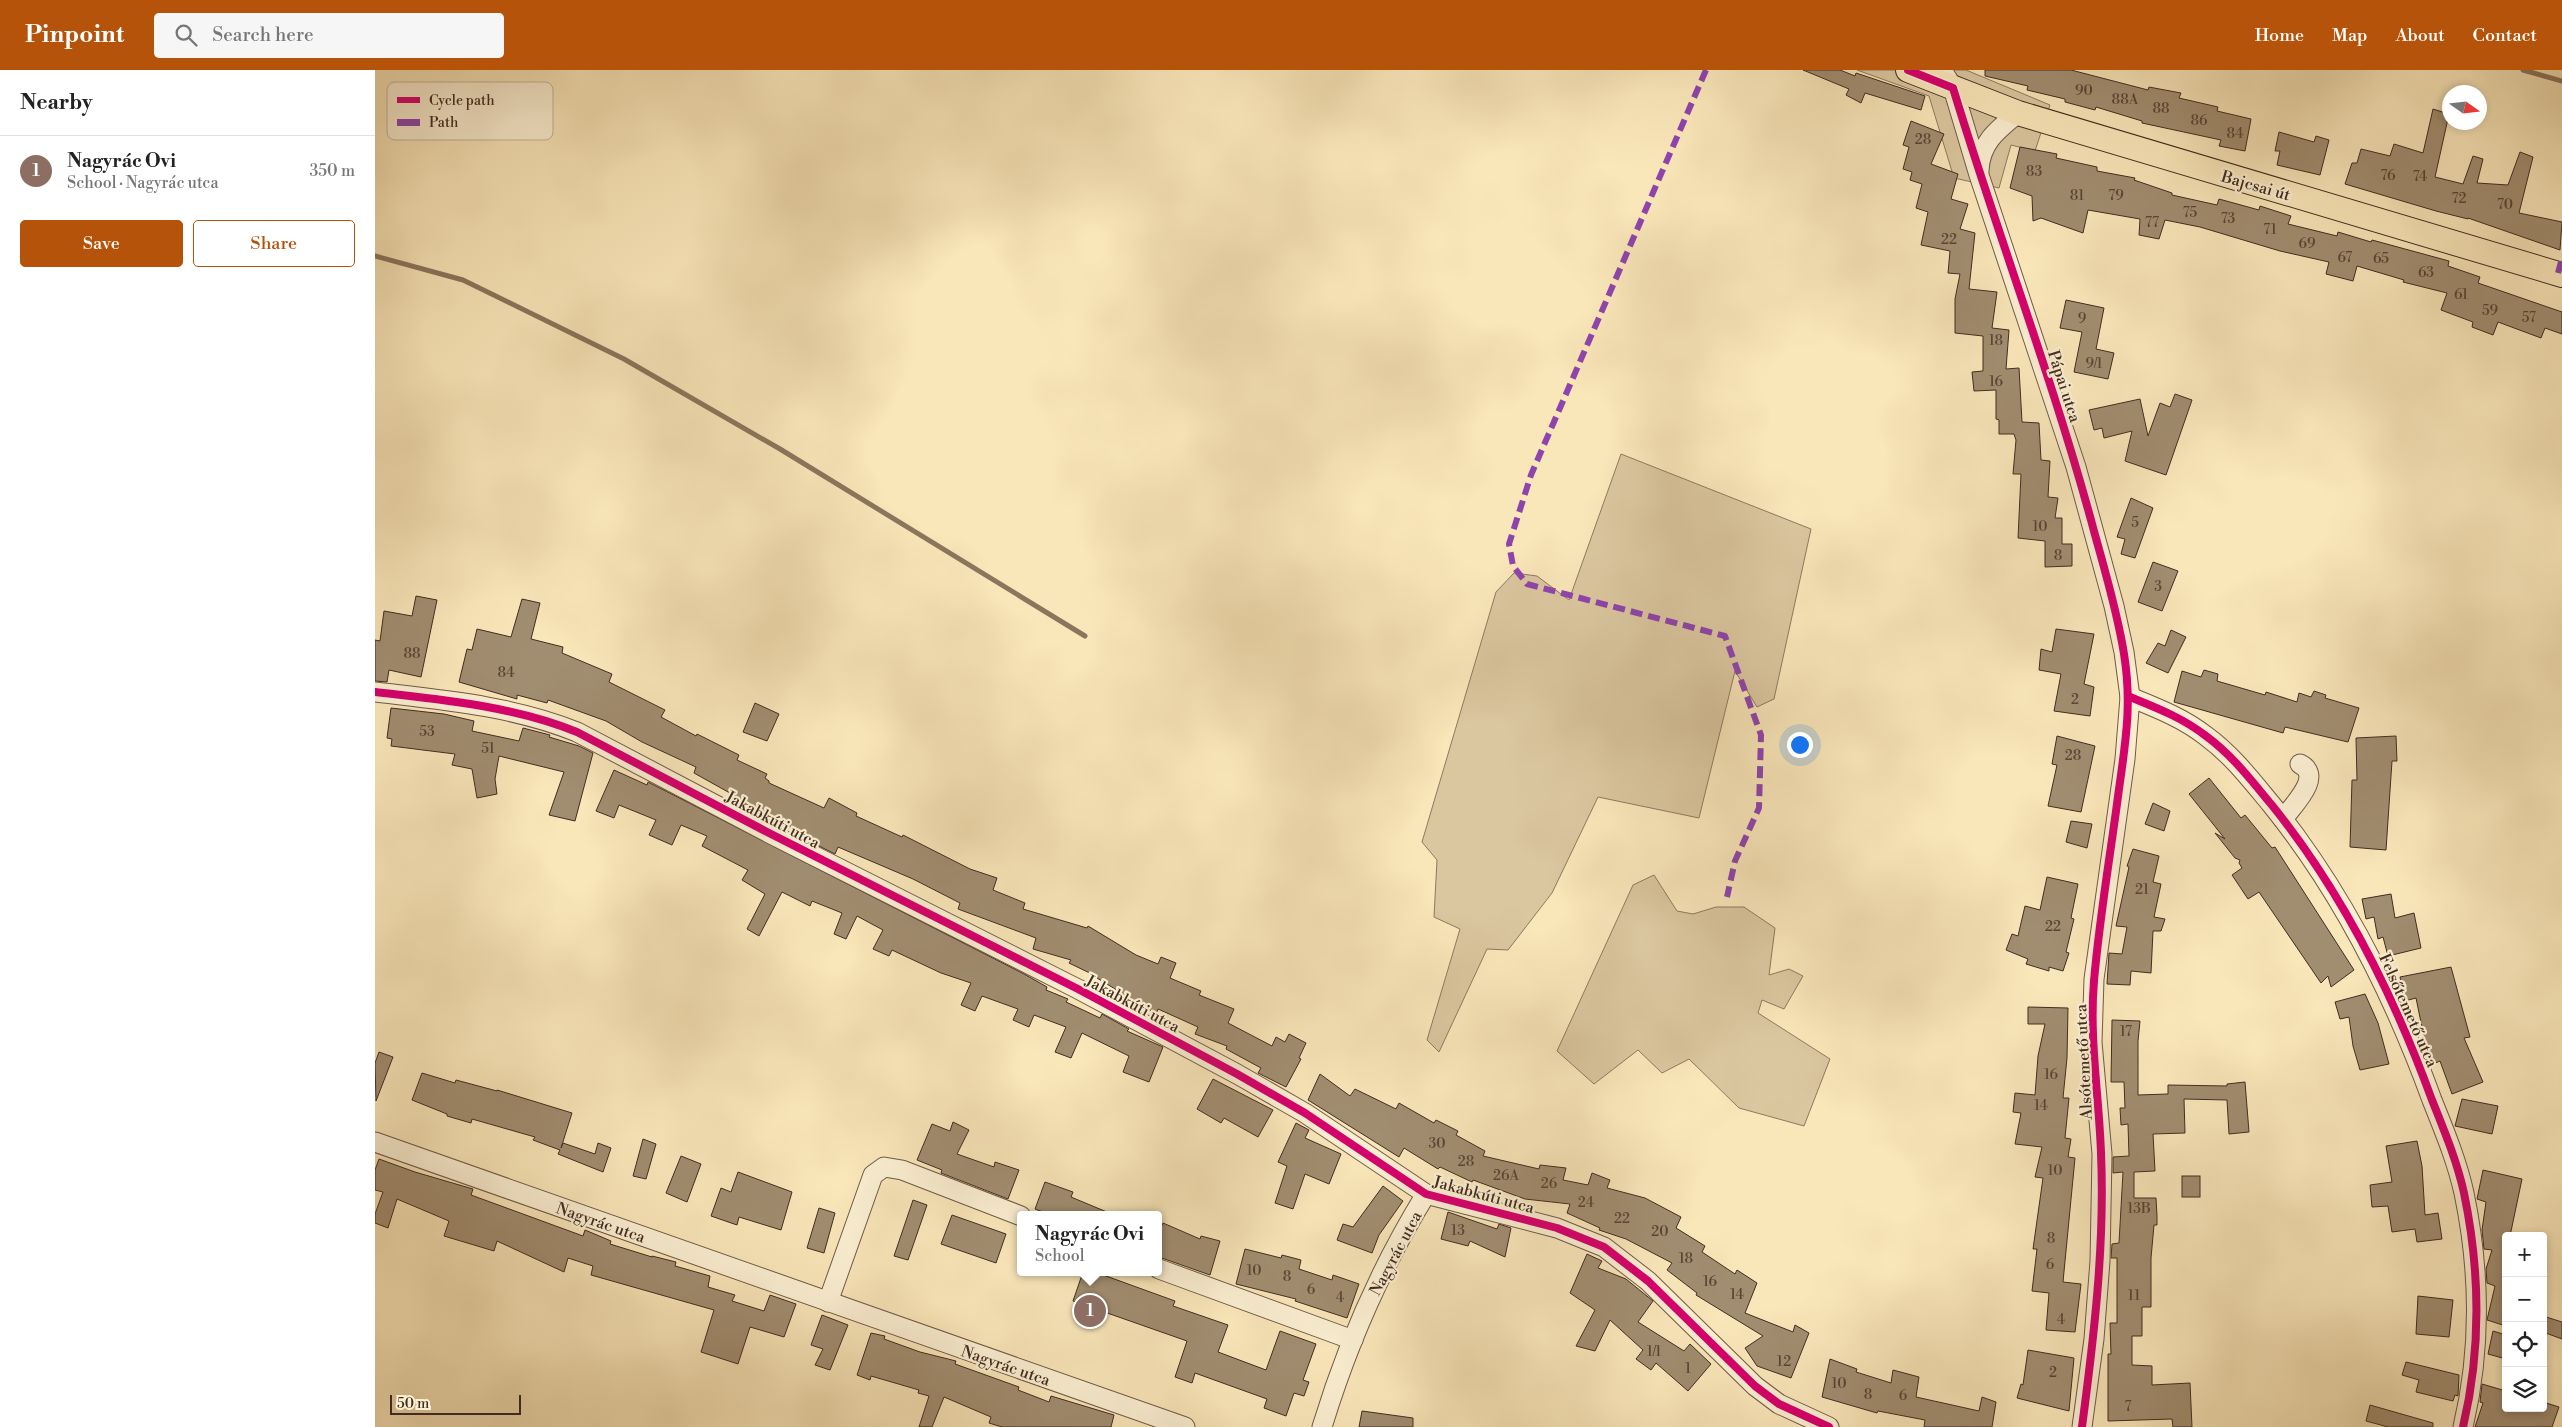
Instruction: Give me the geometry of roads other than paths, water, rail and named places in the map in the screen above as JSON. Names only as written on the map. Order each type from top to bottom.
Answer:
[{"type":"main road","name":"Bajcsai út","points":[[1908,70],[1948,79],[2018,113],[2562,275]]},
{"type":"street","name":"Pápai utca","points":[[1948,79],[2077,467],[2114,606],[2124,652],[2130,697]]},
{"type":"street","points":[[1979,175],[1984,146],[1998,129],[2018,113]]},
{"type":"street","name":"Jakabkúti utca","points":[[375,692],[497,709],[555,723],[596,741],[769,833],[1078,989],[1237,1074],[1305,1113],[1427,1194],[1557,1228],[1604,1247],[1648,1281],[1755,1386],[1786,1407],[1829,1427]]},
{"type":"street","name":"Felsőtemető utca","points":[[2130,697],[2175,717],[2207,736],[2241,768],[2283,819],[2343,907],[2369,952],[2421,1069],[2464,1192],[2474,1273],[2477,1331],[2474,1375],[2463,1427]]},
{"type":"street","name":"Alsótemető utca","points":[[2082,1427],[2100,1261],[2101,1154],[2092,1042],[2094,980],[2125,759],[2130,697]]},
{"type":"street","points":[[2283,819],[2308,784],[2310,773],[2306,767],[2300,764]]},
{"type":"street","name":"Nagyrác utca","points":[[375,1142],[1185,1427]]},
{"type":"street","points":[[828,1302],[873,1175],[884,1167],[902,1170],[1017,1214]]},
{"type":"street","name":"Nagyrác utca","points":[[1322,1427],[1353,1340],[1397,1241],[1427,1194]]},
{"type":"street","points":[[1162,1270],[1353,1340]]},
{"type":"waterway","points":[[2523,70],[2562,81]]},
{"type":"waterway","points":[[375,256],[463,280],[624,359],[780,449],[1085,636]]},
{"type":"place","name":"Nagyrác Ovi","points":[[1090,1311]]}]
